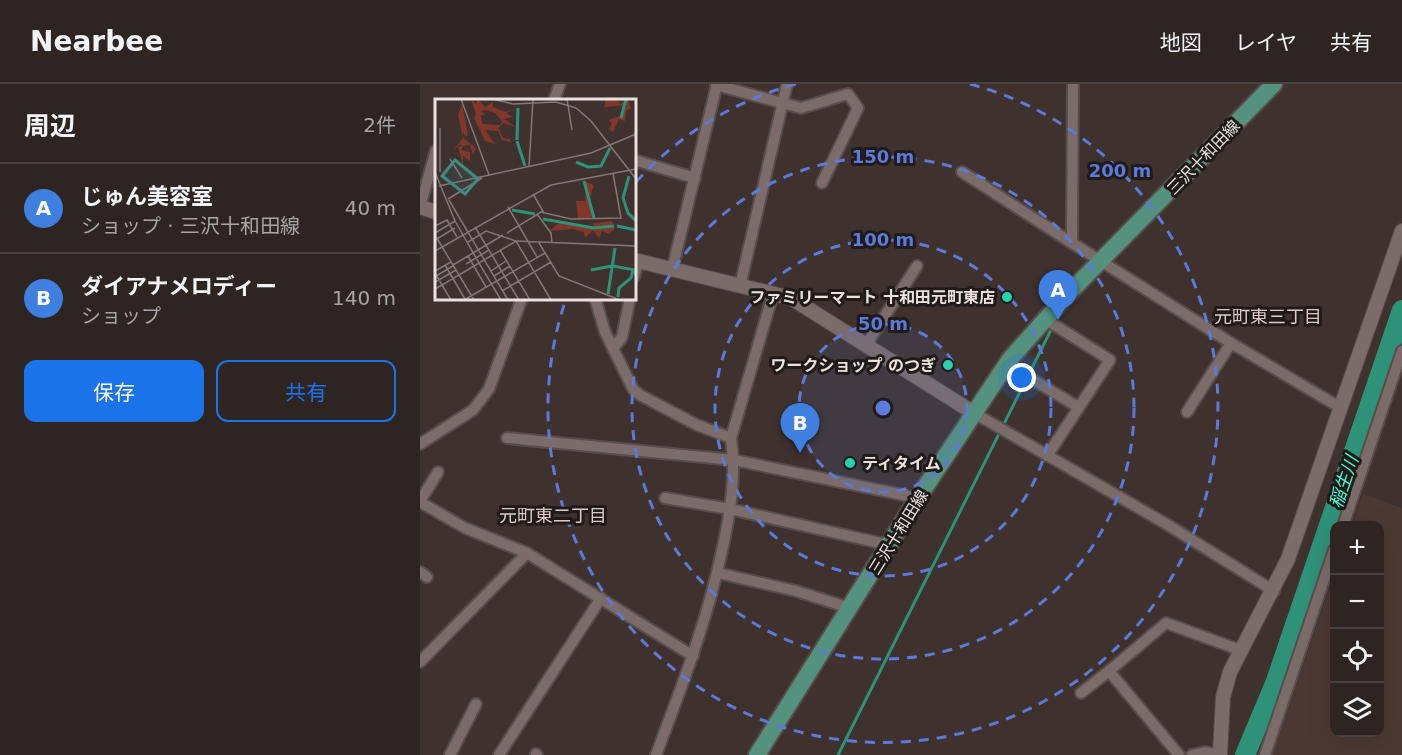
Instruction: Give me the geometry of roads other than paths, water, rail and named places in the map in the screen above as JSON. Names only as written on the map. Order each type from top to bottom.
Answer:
[{"type":"main road","name":"三沢十和田線","points":[[757,755],[918,498],[1010,359],[1045,319],[1274,84]]},
{"type":"street","points":[[554,99],[560,84]]},
{"type":"street","points":[[740,286],[787,84]]},
{"type":"street","points":[[1072,243],[1073,84]]},
{"type":"street","points":[[672,270],[716,85],[801,108],[850,89],[858,108],[822,183]]},
{"type":"street","points":[[435,154],[420,207],[435,212]]},
{"type":"street","points":[[636,161],[695,178]]},
{"type":"street","points":[[962,172],[1231,343],[1341,408]]},
{"type":"street","points":[[1192,755],[1205,752],[1220,755],[1223,697],[1230,672],[1274,591],[1288,559],[1402,231]]},
{"type":"street","points":[[636,261],[798,302],[974,413],[1168,525],[1274,591]]},
{"type":"street","points":[[866,345],[916,266]]},
{"type":"street","points":[[656,755],[693,656],[717,573],[734,483],[731,438],[773,294]]},
{"type":"street","points":[[420,444],[473,410],[480,403],[489,390],[521,300]]},
{"type":"street","points":[[595,300],[599,318],[625,377],[633,389],[697,425],[731,438]]},
{"type":"street","points":[[613,348],[622,337],[630,300]]},
{"type":"street","points":[[1045,319],[1110,360],[1047,456]]},
{"type":"street","points":[[1187,412],[1231,343]]},
{"type":"street","points":[[1344,521],[1402,351]]},
{"type":"street","points":[[1035,381],[1078,407]]},
{"type":"street","points":[[507,438],[734,460],[918,498]]},
{"type":"street","points":[[438,472],[420,501],[465,528],[527,553],[693,656]]},
{"type":"street","points":[[665,498],[730,509],[890,545]]},
{"type":"street","points":[[420,662],[527,553]]},
{"type":"street","points":[[1265,755],[1330,565]]},
{"type":"street","points":[[717,573],[796,591],[850,608]]},
{"type":"street","points":[[499,755],[602,598]]},
{"type":"street","points":[[1081,693],[1166,623],[1240,650]]},
{"type":"street","points":[[1108,671],[1179,755]]},
{"type":"street","points":[[450,755],[476,704]]},
{"type":"waterway","name":"稲生川","points":[[1245,755],[1276,681],[1402,310]]},
{"type":"waterway","points":[[838,755],[1051,330]]},
{"type":"place","name":"ファミリーマート 十和田元町東店","points":[[1007,297]]},
{"type":"place","name":"じゅん美容室","points":[[1058,320]]},
{"type":"place","name":"ワークショップ のつぎ","points":[[948,365]]},
{"type":"place","name":"ダイアナメロディー","points":[[800,453]]},
{"type":"place","name":"ティタイム","points":[[850,463]]},
{"type":"district","name":"元町東三丁目","points":[[1268,317]]},
{"type":"district","name":"元町東二丁目","points":[[553,516]]}]
